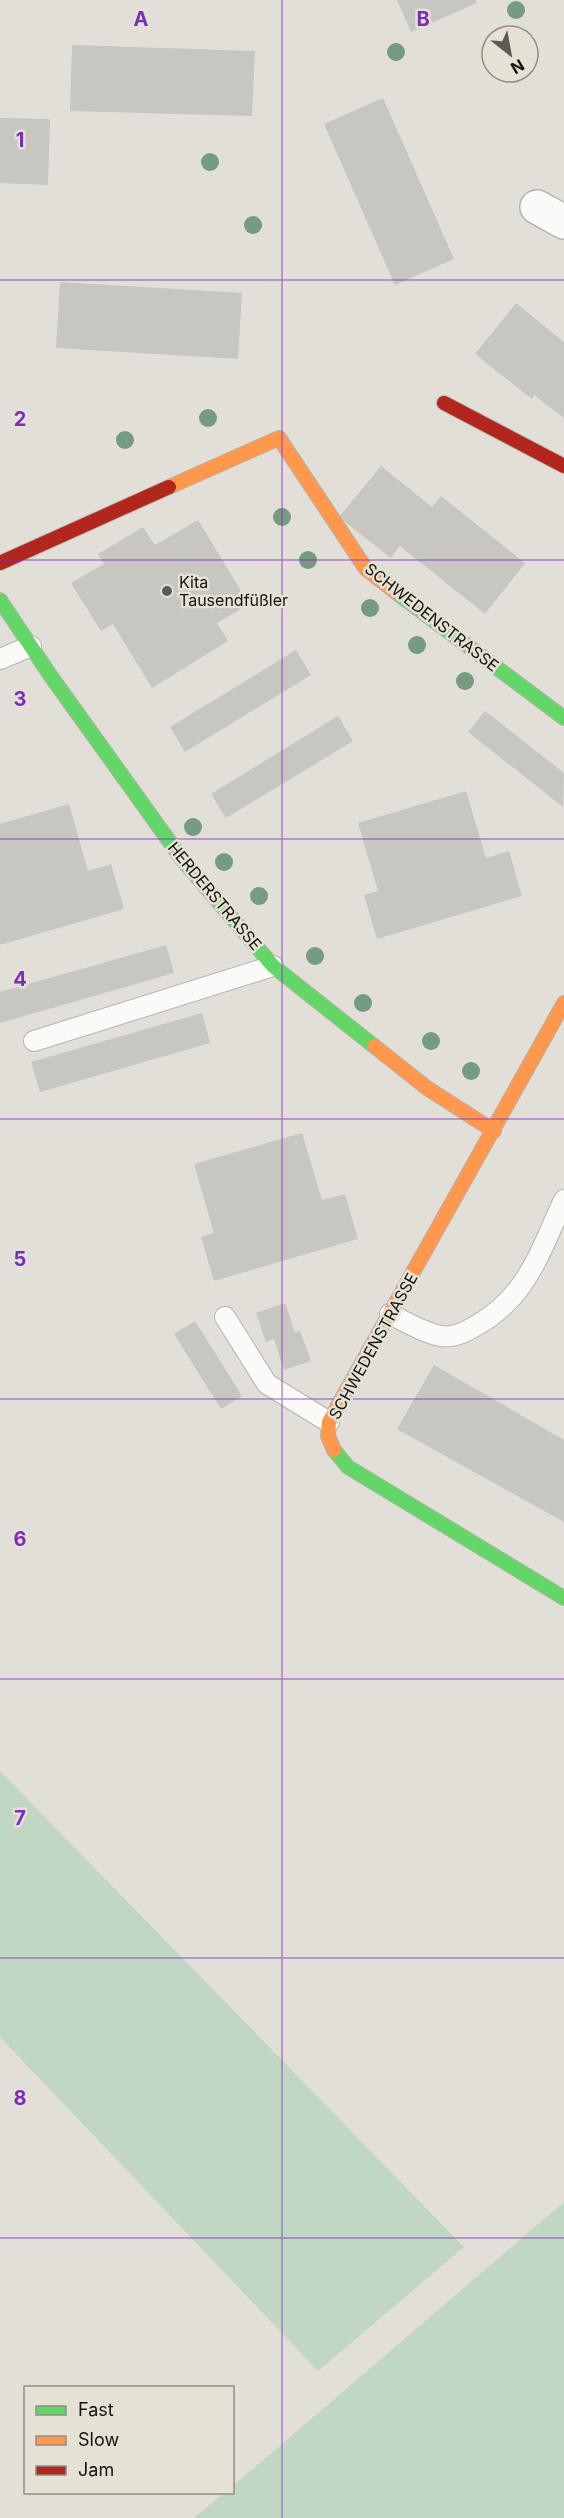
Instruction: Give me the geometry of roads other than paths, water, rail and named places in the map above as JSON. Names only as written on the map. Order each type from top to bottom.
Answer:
[{"type":"street","points":[[444,403],[564,466]]},
{"type":"street","name":"SCHWEDENSTRASSE","points":[[0,563],[279,438],[366,569],[564,718]]},
{"type":"street","name":"HERDERSTRASSE","points":[[0,600],[182,859],[273,966],[427,1088],[494,1131]]},
{"type":"street","name":"SCHWEDENSTRASSE","points":[[564,1003],[329,1422],[326,1434],[336,1456],[348,1467],[564,1598]]},
{"type":"lane","points":[[0,659],[31,646]]},
{"type":"lane","points":[[34,1041],[273,966]]},
{"type":"lane","points":[[390,1314],[443,1337],[463,1333],[483,1323],[502,1309],[525,1284],[564,1200]]},
{"type":"lane","points":[[225,1317],[267,1384],[329,1422]]},
{"type":"place","name":"Kita Tausendfüßler","points":[[167,591]]}]
